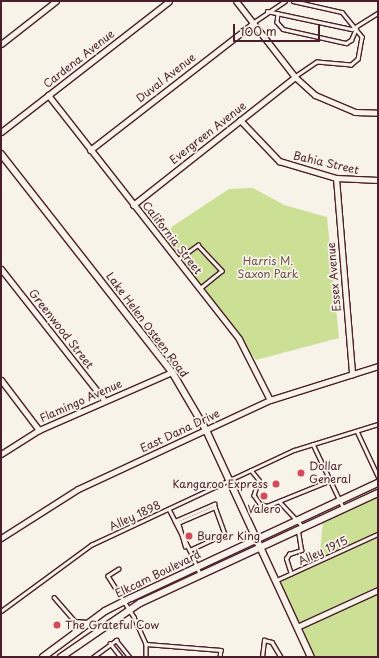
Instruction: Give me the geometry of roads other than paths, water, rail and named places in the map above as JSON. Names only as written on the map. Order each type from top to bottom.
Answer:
[{"type":"street","points":[[1,44],[56,1]]},
{"type":"street","name":"Cardena Avenue","points":[[1,132],[168,1]]},
{"type":"street","points":[[236,1],[295,77],[333,105],[356,112],[378,113]]},
{"type":"street","name":"Duval Avenue","points":[[90,150],[254,23]]},
{"type":"street","name":"Evergreen Avenue","points":[[133,205],[295,77]]},
{"type":"street","name":"California Street","points":[[48,95],[239,339],[270,400]]},
{"type":"street","name":"Bahia Street","points":[[240,120],[279,161],[336,178],[378,180]]},
{"type":"street","name":"Lake Helen Osteen Road","points":[[1,154],[172,372],[206,430],[274,581],[311,657]]},
{"type":"street","name":"Essex Avenue","points":[[336,178],[352,374]]},
{"type":"street","name":"Greenwood Street","points":[[1,269],[104,400]]},
{"type":"street","name":"East Dana Drive","points":[[1,538],[78,489],[270,400],[378,366]]},
{"type":"street","name":"Flamingo Avenue","points":[[1,454],[39,430],[104,400],[172,372]]},
{"type":"street","points":[[1,380],[39,430]]},
{"type":"street","name":"Elkcam Boulevard","points":[[43,657],[89,623],[124,601],[196,566],[297,521],[340,499],[378,483]]},
{"type":"street","name":"Elkcam Boulevard","points":[[62,657],[129,610],[200,573],[259,548],[378,493]]},
{"type":"street","points":[[297,627],[378,590]]},
{"type":"lane","points":[[254,23],[267,11],[285,1]]},
{"type":"lane","points":[[293,1],[342,12],[362,37],[362,49],[351,65],[317,62],[295,77]]},
{"type":"lane","points":[[267,11],[356,29]]},
{"type":"lane","points":[[278,13],[277,22],[283,29],[346,43],[351,40],[356,29],[378,13]]},
{"type":"lane","points":[[177,260],[198,245],[222,271],[200,289]]},
{"type":"lane","name":"Alley 1898","points":[[1,611],[91,545],[251,470],[313,444],[378,424]]},
{"type":"lane","points":[[357,430],[378,476]]},
{"type":"lane","points":[[313,444],[344,509]]},
{"type":"lane","points":[[251,470],[259,480],[254,495],[260,504],[280,502],[331,480]]},
{"type":"lane","points":[[280,502],[297,521],[300,529],[301,550],[289,554],[286,559],[291,574]]},
{"type":"lane","points":[[175,521],[214,504],[225,534],[190,550]]},
{"type":"lane","points":[[185,547],[178,523],[215,507]]},
{"type":"lane","points":[[169,509],[185,547],[190,550],[200,573]]},
{"type":"lane","name":"Alley 1915","points":[[274,581],[378,534]]},
{"type":"lane","points":[[119,569],[108,576],[124,601],[146,644],[146,657]]},
{"type":"lane","points":[[54,597],[75,621],[76,633]]},
{"type":"lane","points":[[75,621],[89,623]]},
{"type":"lane","points":[[93,657],[116,640],[130,657]]},
{"type":"lane","points":[[262,657],[264,640],[272,642],[282,657]]},
{"type":"lane","points":[[110,643],[121,657]]},
{"type":"lane","points":[[146,644],[221,650],[220,657]]},
{"type":"place","name":"Dollar General","points":[[301,473]]},
{"type":"place","name":"Kangaroo Express","points":[[276,484]]},
{"type":"place","name":"Valero","points":[[264,496]]},
{"type":"place","name":"Burger King","points":[[189,536]]},
{"type":"place","name":"The Grateful Cow","points":[[57,625]]},
{"type":"park label","name":"Harris M. Saxon Park","points":[[268,268]]}]
